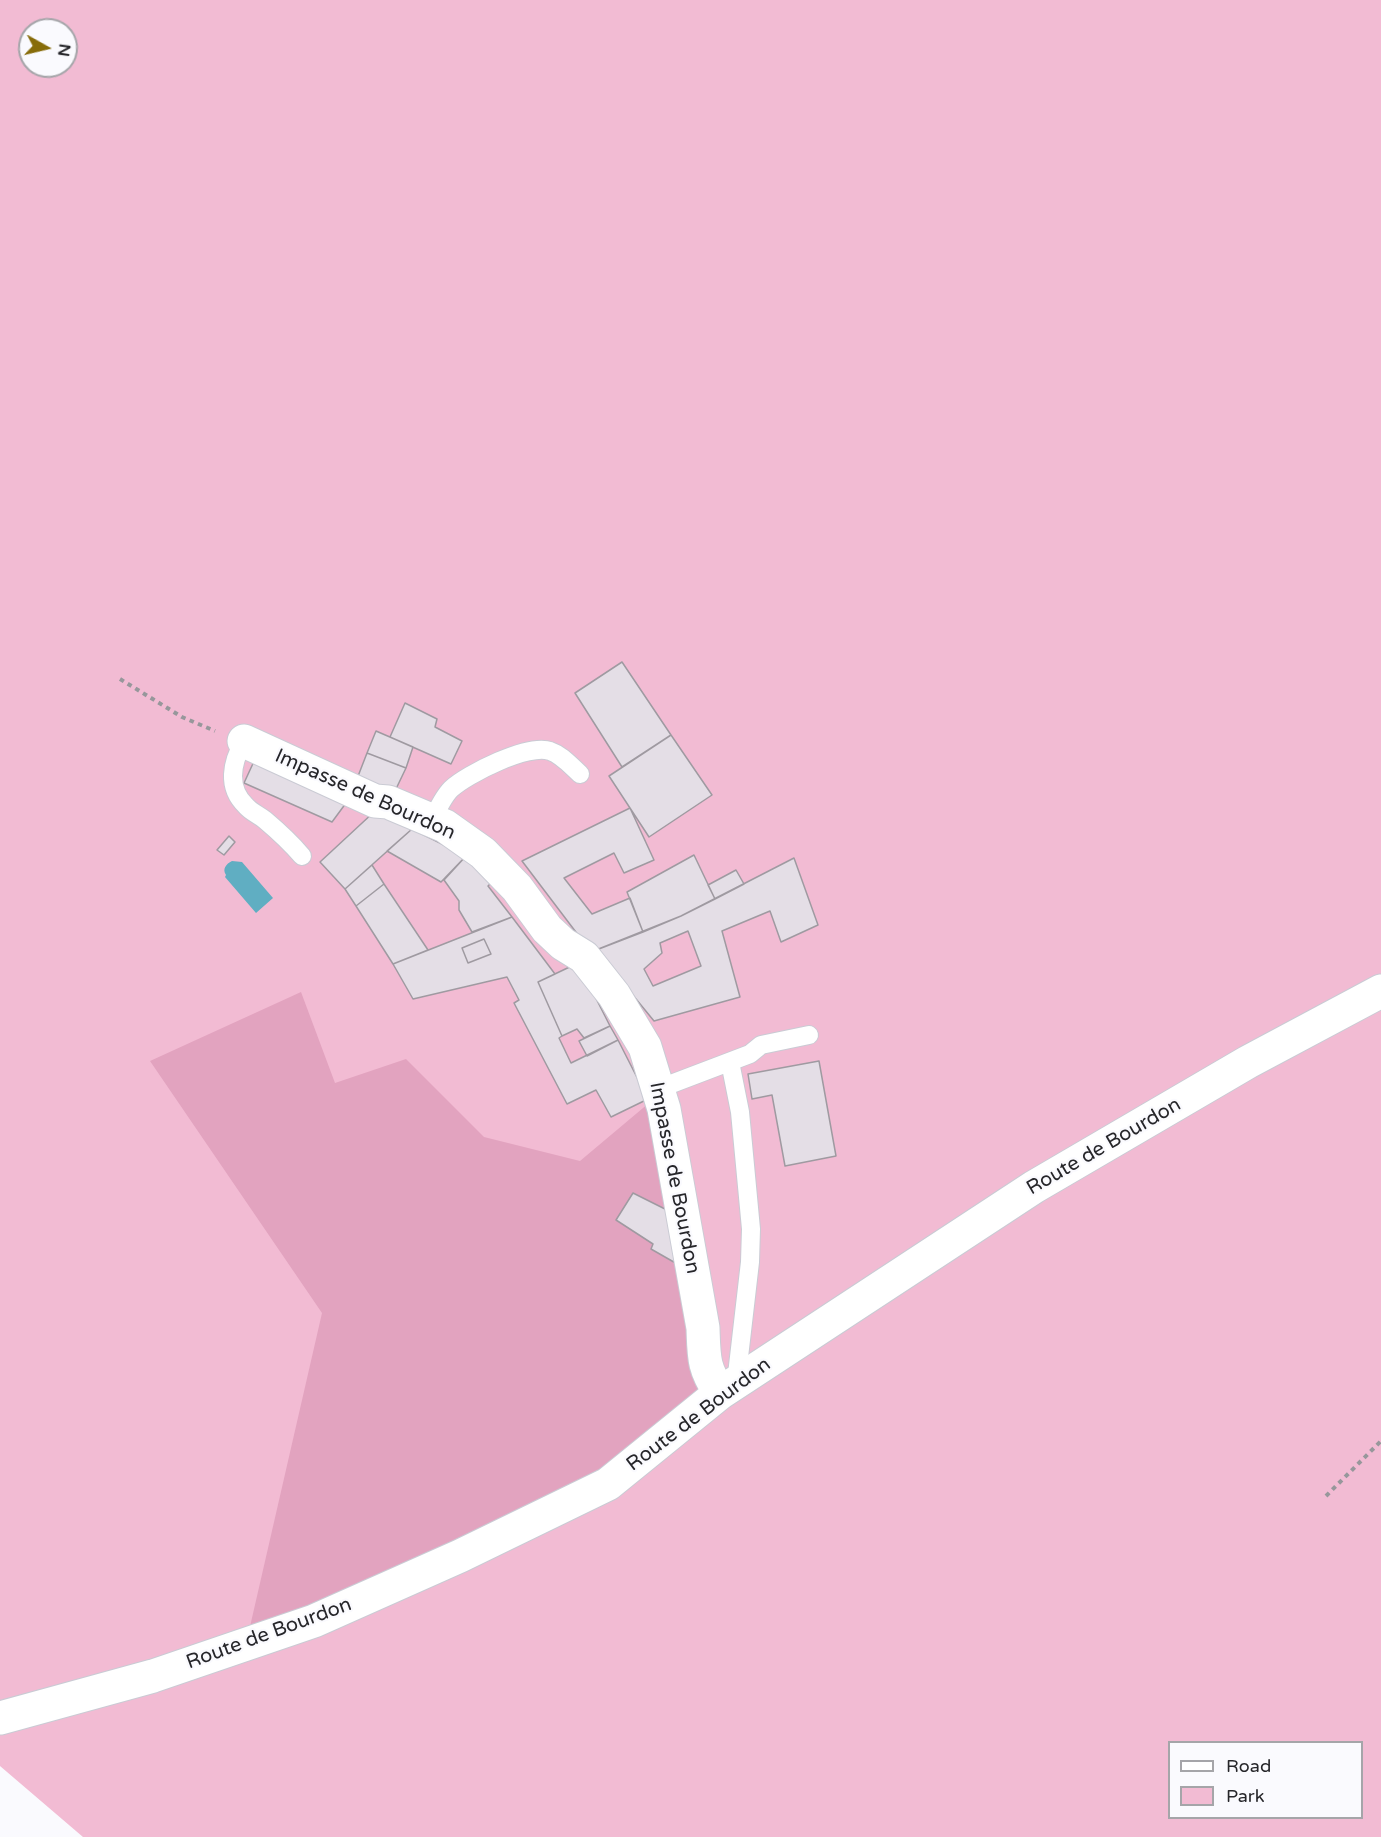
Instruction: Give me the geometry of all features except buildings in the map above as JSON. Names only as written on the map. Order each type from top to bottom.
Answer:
[{"type":"street","name":"Impasse de Bourdon","points":[[244,741],[375,801],[388,802],[445,826],[483,853],[517,888],[547,929],[563,944],[584,957],[614,995],[645,1047],[664,1109],[703,1328],[704,1357],[709,1377],[728,1388]]},
{"type":"street","name":"Route de Bourdon","points":[[0,1718],[153,1676],[314,1621],[460,1556],[608,1484],[728,1388],[1034,1187],[1248,1062],[1381,991]]},
{"type":"lane","points":[[244,741],[232,768],[236,794],[246,806],[285,837],[302,856]]},
{"type":"lane","points":[[432,821],[451,789],[469,776],[521,754],[540,749],[549,750],[560,755],[580,774]]},
{"type":"lane","points":[[658,1089],[750,1054],[761,1045],[809,1035]]},
{"type":"lane","points":[[728,1388],[750,1262],[752,1229],[740,1112],[730,1062]]},
{"type":"path","points":[[120,679],[182,717],[244,741]]},
{"type":"path","points":[[1326,1496],[1381,1441]]},
{"type":"green space","points":[[0,0],[1381,0],[1381,1837],[83,1837],[0,1766]]},
{"type":"shaded area","points":[[301,992],[335,1083],[406,1059],[484,1137],[580,1161],[649,1103],[720,1393],[608,1484],[246,1644],[322,1313],[150,1061]]},
{"type":"water","points":[[232,861],[242,862],[273,898],[256,913],[225,877],[225,867]]}]
